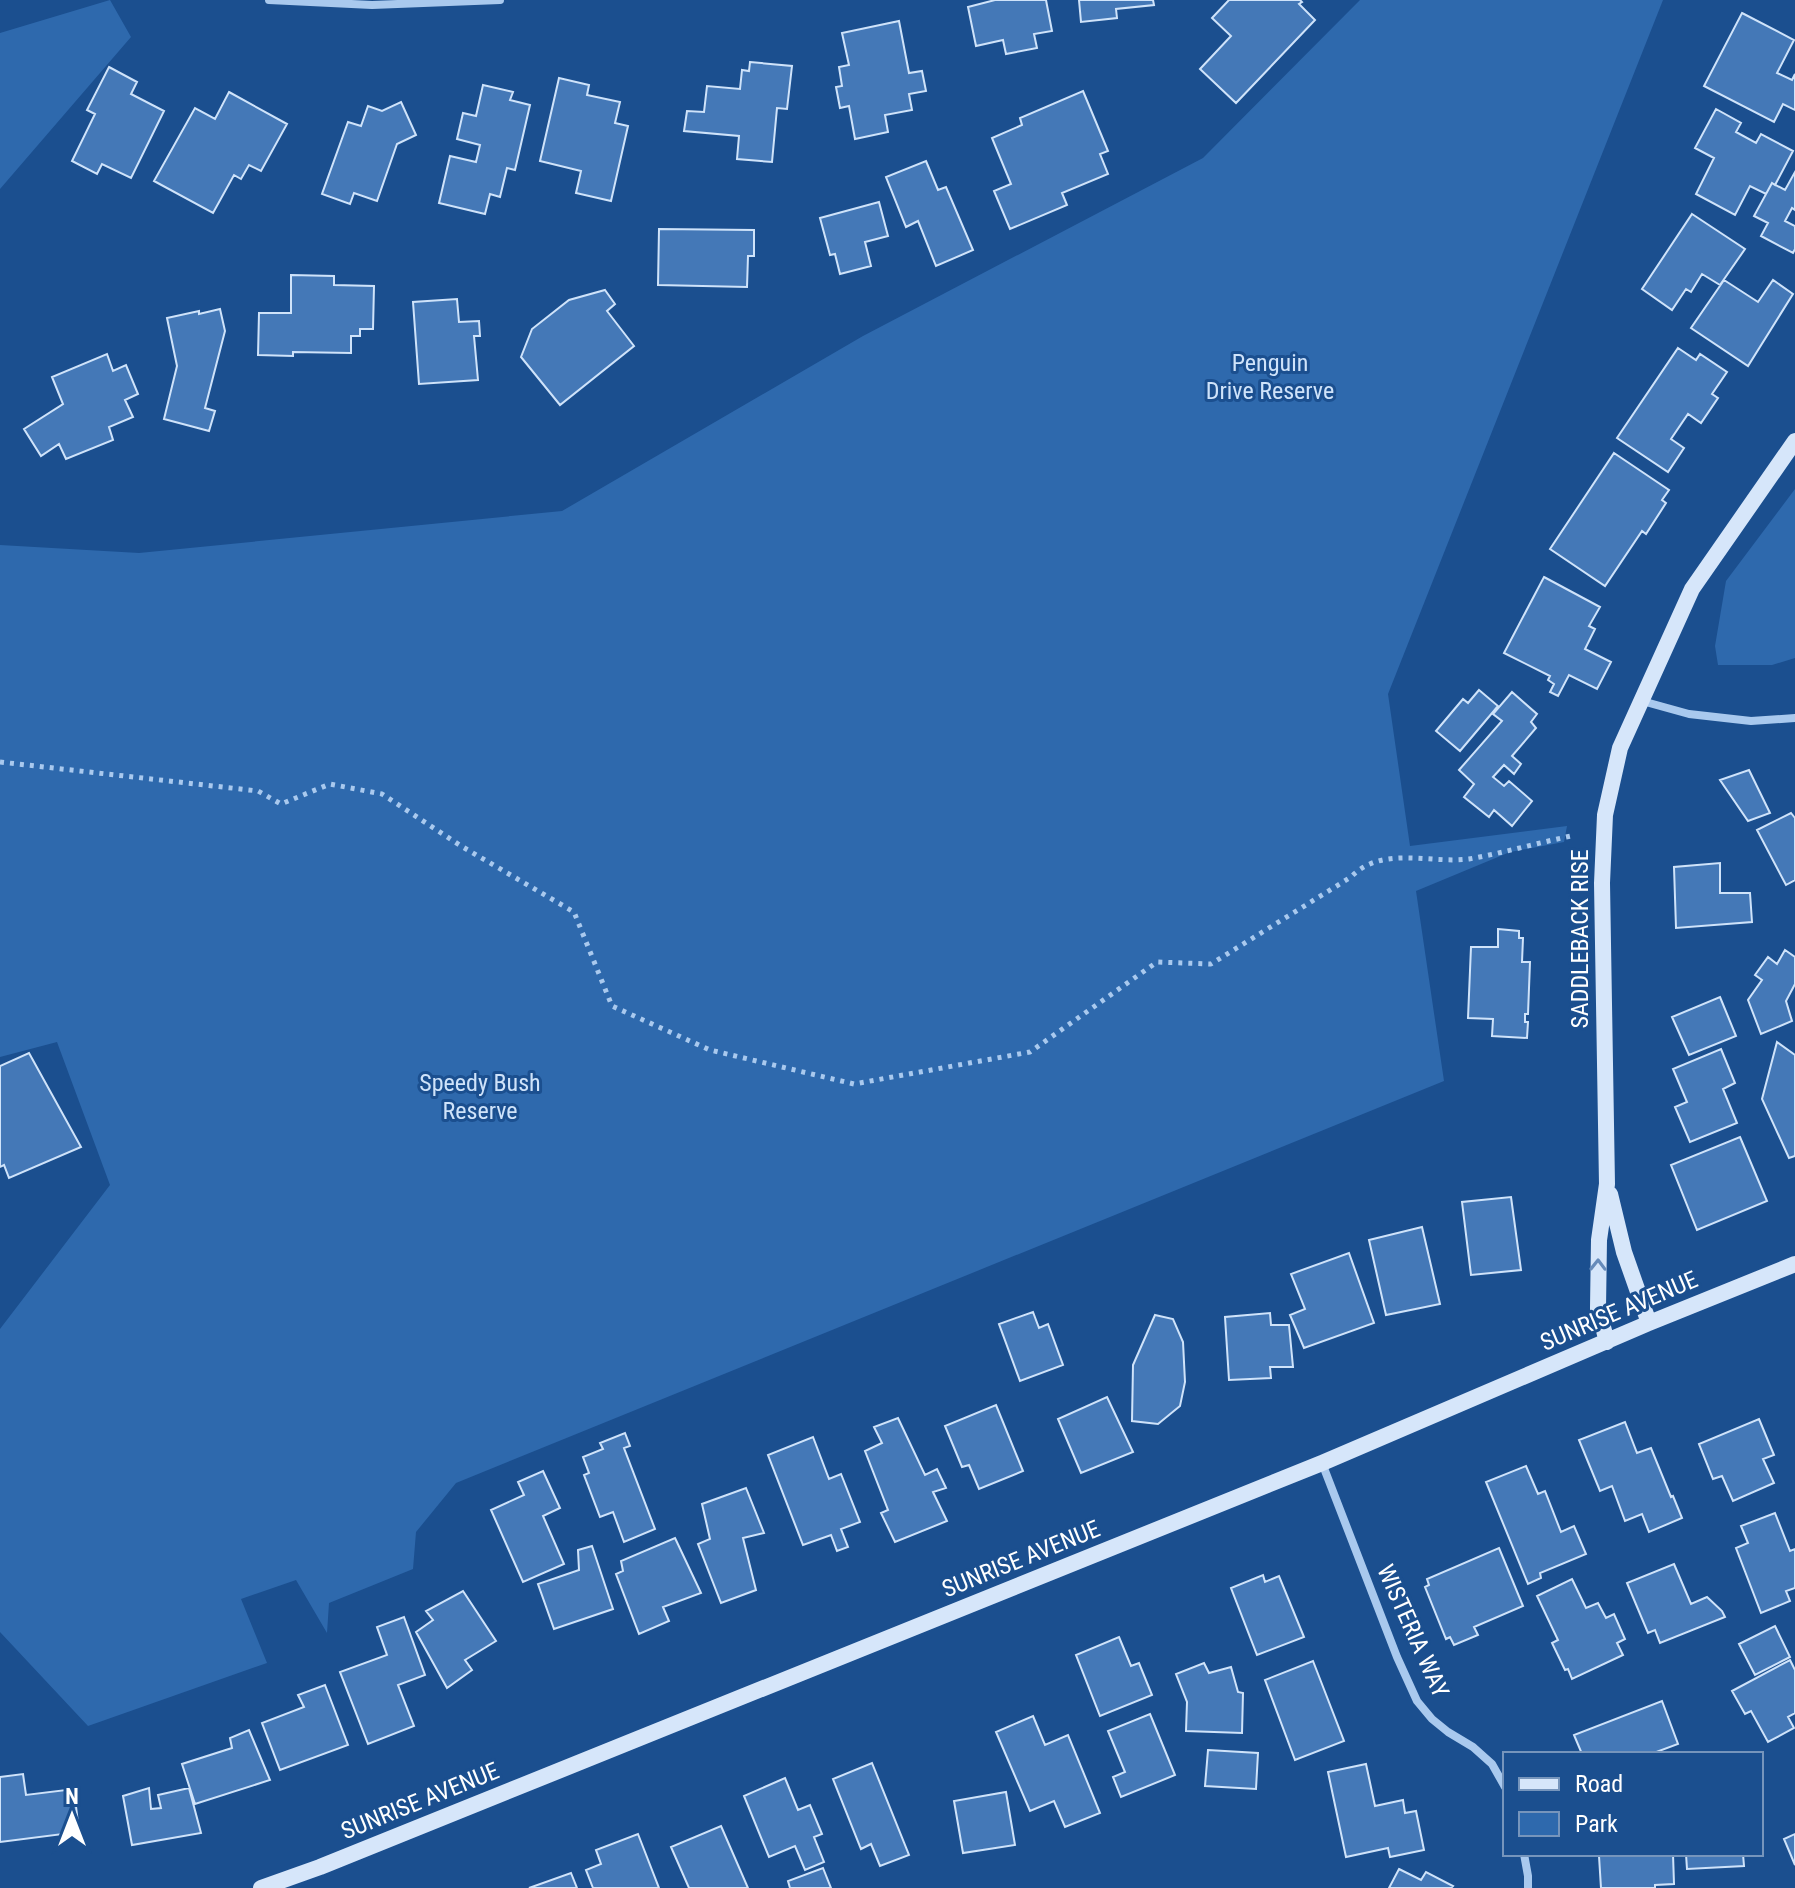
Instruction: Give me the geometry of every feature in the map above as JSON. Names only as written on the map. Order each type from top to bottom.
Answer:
[{"type":"street","points":[[269,0],[372,5],[500,0]]},
{"type":"street","name":"SADDLEBACK RISE","points":[[1607,1342],[1598,1308],[1599,1240],[1607,1184],[1602,883],[1605,815],[1620,748],[1692,589],[1795,441]]},
{"type":"street","points":[[1642,700],[1689,714],[1751,721],[1795,718]]},
{"type":"street","name":"SADDLEBACK RISE","points":[[1607,1184],[1624,1252],[1649,1323]]},
{"type":"street","name":"SUNRISE AVENUE","points":[[261,1888],[335,1862],[1322,1463],[1795,1264]]},
{"type":"street","name":"WISTERIA WAY","points":[[1322,1463],[1417,1701],[1432,1719],[1492,1764],[1503,1783]]},
{"type":"street","points":[[1524,1856],[1528,1888]]},
{"type":"path","points":[[0,762],[258,791],[281,804],[330,784],[382,794],[461,846],[574,912],[612,1006],[710,1050],[854,1084],[1030,1052],[1157,962],[1211,964],[1351,877],[1361,866],[1401,857],[1466,859],[1571,836]]},
{"type":"green space","points":[[110,0],[131,37],[0,189],[0,33]]},
{"type":"green space","name":"Speedy Bush Reserve","points":[[1360,0],[1663,0],[1388,694],[1410,846],[1567,826],[1564,842],[1510,852],[1416,891],[1444,1081],[456,1483],[416,1532],[413,1569],[329,1603],[327,1633],[296,1580],[241,1599],[267,1663],[88,1726],[0,1632],[0,1329],[110,1185],[57,1042],[0,1057],[0,545],[139,553],[562,511],[863,336],[1203,158]]},
{"type":"green space","points":[[1795,489],[1795,658],[1772,665],[1718,665],[1715,646],[1726,581]]},
{"type":"building","points":[[995,0],[1046,0],[1052,31],[1034,34],[1037,48],[1006,54],[1003,40],[976,46],[968,7]]},
{"type":"building","points":[[1079,0],[1153,0],[1154,5],[1116,9],[1117,18],[1081,22]]},
{"type":"building","points":[[1229,0],[1300,0],[1302,2],[1299,4],[1315,20],[1236,103],[1200,69],[1231,36],[1212,18]]},
{"type":"building","points":[[1742,13],[1794,40],[1777,73],[1792,80],[1795,74],[1795,110],[1783,104],[1774,122],[1704,86]]},
{"type":"building","points":[[899,21],[909,73],[922,71],[926,91],[909,94],[912,110],[885,115],[888,132],[855,139],[849,106],[840,108],[836,87],[842,86],[839,67],[849,65],[842,33]]},
{"type":"building","points":[[750,62],[792,66],[787,109],[777,108],[772,162],[737,159],[739,136],[684,131],[687,111],[704,112],[707,86],[740,89],[742,70],[749,71]]},
{"type":"building","points":[[109,67],[137,82],[131,94],[164,111],[131,178],[102,164],[97,174],[72,161],[95,114],[87,110]]},
{"type":"building","points":[[559,78],[589,85],[587,95],[620,102],[615,123],[628,126],[611,201],[576,193],[581,171],[540,161]]},
{"type":"building","points":[[483,85],[513,92],[510,100],[530,105],[515,170],[507,168],[500,197],[490,194],[485,214],[439,203],[450,156],[476,162],[480,145],[457,139],[463,113],[476,116]]},
{"type":"building","points":[[1083,91],[1108,151],[1100,154],[1108,174],[1062,193],[1067,205],[1010,229],[994,191],[1011,184],[992,138],[1022,125],[1020,118]]},
{"type":"building","points":[[229,92],[287,124],[261,171],[249,165],[241,179],[234,175],[213,213],[154,181],[195,108],[215,119]]},
{"type":"building","points":[[401,102],[416,135],[397,144],[377,201],[354,193],[350,204],[322,194],[348,122],[361,126],[368,106],[382,111]]},
{"type":"building","points":[[1716,109],[1741,123],[1736,132],[1756,143],[1761,134],[1793,151],[1775,185],[1772,183],[1766,194],[1750,186],[1735,215],[1696,194],[1714,158],[1695,148]]},
{"type":"building","points":[[926,161],[938,190],[946,187],[973,250],[936,266],[918,221],[906,227],[886,177]]},
{"type":"building","points":[[1795,172],[1795,210],[1792,208],[1785,221],[1795,226],[1793,253],[1761,236],[1768,223],[1754,216],[1772,183],[1785,190]]},
{"type":"building","points":[[879,202],[888,236],[865,242],[871,266],[840,274],[835,254],[830,255],[820,218]]},
{"type":"building","points":[[1692,214],[1745,249],[1720,285],[1702,274],[1691,292],[1686,289],[1672,310],[1642,289]]},
{"type":"building","points":[[659,229],[754,230],[754,256],[748,256],[747,287],[658,285]]},
{"type":"building","points":[[291,275],[334,276],[334,285],[374,286],[373,329],[360,329],[360,336],[351,336],[351,353],[258,355],[259,313],[291,313]]},
{"type":"building","points":[[1724,280],[1758,302],[1773,280],[1793,294],[1748,366],[1691,328]]},
{"type":"building","points":[[605,290],[615,304],[607,311],[634,346],[560,405],[521,357],[532,329],[569,300]]},
{"type":"building","points":[[457,299],[459,322],[479,321],[480,336],[474,336],[478,380],[419,384],[413,302]]},
{"type":"building","points":[[220,309],[225,331],[205,408],[215,411],[209,431],[164,419],[177,366],[167,318]]},
{"type":"building","points":[[1678,348],[1696,360],[1700,354],[1727,372],[1712,394],[1718,398],[1701,423],[1688,414],[1671,439],[1684,448],[1668,472],[1617,438]]},
{"type":"building","points":[[107,354],[113,371],[126,365],[138,394],[125,400],[133,417],[109,427],[113,440],[66,459],[59,444],[41,456],[24,429],[63,404],[52,377]]},
{"type":"building","points":[[1614,453],[1669,490],[1662,500],[1666,503],[1646,534],[1642,531],[1605,586],[1550,549]]},
{"type":"building","points":[[1544,577],[1600,607],[1589,626],[1595,629],[1585,649],[1611,662],[1597,689],[1569,675],[1558,696],[1550,692],[1554,684],[1548,680],[1550,676],[1504,653]]},
{"type":"building","points":[[1479,690],[1498,706],[1460,751],[1436,731],[1463,699],[1468,703]]},
{"type":"building","points":[[1512,692],[1537,714],[1531,722],[1536,728],[1512,756],[1521,764],[1514,774],[1504,765],[1493,777],[1504,786],[1509,781],[1532,801],[1512,826],[1494,810],[1489,817],[1464,797],[1474,784],[1459,770],[1502,721],[1493,714]]},
{"type":"building","points":[[1749,770],[1770,813],[1748,821],[1720,780]]},
{"type":"building","points":[[1791,813],[1795,818],[1795,880],[1786,885],[1757,830]]},
{"type":"building","points":[[1720,863],[1720,893],[1750,893],[1752,922],[1676,928],[1674,867]]},
{"type":"building","points":[[1498,929],[1519,931],[1519,938],[1523,938],[1522,962],[1530,962],[1528,1014],[1525,1014],[1527,1038],[1492,1036],[1493,1019],[1468,1018],[1471,947],[1498,947]]},
{"type":"building","points":[[1785,950],[1795,957],[1795,984],[1786,1001],[1792,1021],[1761,1034],[1748,1000],[1762,980],[1755,975],[1768,957],[1777,964]]},
{"type":"building","points":[[1720,997],[1736,1036],[1689,1055],[1672,1017]]},
{"type":"building","points":[[1777,1042],[1795,1055],[1795,1156],[1789,1158],[1762,1099]]},
{"type":"building","points":[[1721,1049],[1735,1083],[1723,1089],[1737,1123],[1690,1142],[1675,1107],[1687,1102],[1673,1069]]},
{"type":"building","points":[[29,1053],[81,1147],[9,1178],[4,1165],[0,1167],[0,1066]]},
{"type":"building","points":[[1740,1137],[1767,1201],[1697,1230],[1671,1165]]},
{"type":"building","points":[[1511,1197],[1521,1270],[1471,1275],[1462,1202]]},
{"type":"building","points":[[1422,1227],[1440,1304],[1386,1315],[1369,1240]]},
{"type":"building","points":[[1349,1253],[1374,1323],[1304,1348],[1290,1315],[1305,1309],[1291,1274]]},
{"type":"building","points":[[1033,1312],[1039,1328],[1048,1324],[1063,1365],[1020,1381],[999,1324]]},
{"type":"building","points":[[1270,1313],[1271,1325],[1289,1325],[1293,1367],[1270,1367],[1271,1378],[1229,1380],[1225,1317]]},
{"type":"building","points":[[1155,1315],[1173,1319],[1183,1342],[1185,1382],[1180,1406],[1158,1424],[1132,1421],[1133,1365]]},
{"type":"building","points":[[1107,1397],[1133,1452],[1081,1473],[1058,1419]]},
{"type":"building","points":[[996,1405],[1023,1471],[979,1489],[969,1465],[962,1467],[945,1426]]},
{"type":"building","points":[[898,1418],[925,1475],[937,1469],[946,1488],[933,1492],[947,1521],[895,1542],[881,1513],[888,1510],[865,1451],[882,1443],[874,1427]]},
{"type":"building","points":[[1759,1419],[1774,1455],[1763,1459],[1774,1483],[1733,1501],[1722,1476],[1713,1479],[1699,1444]]},
{"type":"building","points":[[1625,1422],[1637,1453],[1651,1448],[1682,1518],[1649,1532],[1642,1514],[1625,1521],[1612,1486],[1600,1491],[1579,1440]]},
{"type":"building","points":[[625,1433],[630,1446],[624,1448],[655,1529],[624,1542],[613,1512],[600,1517],[584,1475],[589,1473],[583,1457],[603,1449],[600,1443]]},
{"type":"building","points":[[813,1437],[829,1479],[841,1474],[860,1522],[841,1529],[848,1547],[837,1551],[831,1535],[803,1545],[768,1455]]},
{"type":"building","points":[[1526,1466],[1538,1494],[1545,1491],[1561,1532],[1574,1526],[1586,1554],[1540,1573],[1541,1578],[1528,1584],[1486,1482]]},
{"type":"building","points":[[543,1471],[560,1508],[543,1516],[564,1564],[523,1582],[491,1510],[524,1495],[518,1482]]},
{"type":"building","points":[[746,1488],[764,1533],[743,1538],[756,1590],[721,1603],[698,1544],[710,1539],[702,1504]]},
{"type":"building","points":[[1775,1513],[1790,1551],[1795,1549],[1795,1588],[1786,1591],[1790,1601],[1761,1613],[1736,1548],[1748,1543],[1741,1526]]},
{"type":"building","points":[[675,1538],[701,1593],[663,1607],[669,1621],[639,1634],[616,1574],[623,1571],[621,1561]]},
{"type":"building","points":[[592,1546],[613,1609],[554,1629],[538,1584],[579,1570],[578,1550]]},
{"type":"building","points":[[1499,1548],[1523,1606],[1474,1627],[1478,1635],[1454,1645],[1450,1637],[1446,1639],[1425,1587],[1429,1585],[1427,1579]]},
{"type":"building","points":[[1674,1564],[1691,1604],[1707,1597],[1725,1617],[1660,1643],[1655,1630],[1648,1633],[1627,1583]]},
{"type":"building","points":[[1263,1575],[1265,1582],[1279,1576],[1304,1637],[1257,1655],[1231,1588]]},
{"type":"building","points":[[1572,1579],[1586,1608],[1598,1603],[1606,1618],[1614,1614],[1625,1639],[1617,1643],[1623,1655],[1572,1679],[1552,1643],[1558,1640],[1537,1596]]},
{"type":"building","points":[[463,1591],[496,1641],[465,1660],[472,1670],[447,1688],[416,1632],[433,1620],[426,1611]]},
{"type":"building","points":[[404,1617],[425,1675],[398,1685],[414,1726],[368,1744],[340,1672],[387,1655],[377,1627]]},
{"type":"building","points":[[1775,1626],[1790,1657],[1755,1675],[1739,1644]]},
{"type":"building","points":[[1119,1637],[1131,1666],[1139,1663],[1152,1695],[1100,1716],[1076,1655]]},
{"type":"building","points":[[1790,1660],[1795,1670],[1795,1713],[1788,1717],[1794,1728],[1768,1742],[1751,1711],[1745,1714],[1732,1691]]},
{"type":"building","points":[[1313,1661],[1344,1741],[1295,1760],[1265,1680]]},
{"type":"building","points":[[1204,1663],[1209,1673],[1231,1667],[1238,1692],[1243,1693],[1242,1733],[1186,1731],[1187,1702],[1176,1674]]},
{"type":"building","points":[[325,1685],[348,1745],[280,1770],[262,1723],[304,1707],[298,1695]]},
{"type":"building","points":[[1662,1701],[1678,1744],[1656,1752],[1581,1752],[1574,1735]]},
{"type":"building","points":[[1150,1714],[1175,1775],[1121,1797],[1113,1777],[1125,1772],[1108,1731]]},
{"type":"building","points":[[1033,1716],[1045,1745],[1068,1735],[1100,1813],[1065,1827],[1054,1801],[1030,1811],[996,1732]]},
{"type":"building","points":[[249,1730],[270,1780],[195,1804],[182,1764],[232,1748],[230,1738]]},
{"type":"building","points":[[1208,1750],[1258,1753],[1256,1789],[1205,1786]]},
{"type":"building","points":[[872,1763],[909,1855],[880,1866],[871,1844],[861,1849],[833,1779]]},
{"type":"building","points":[[1366,1764],[1375,1806],[1403,1800],[1405,1813],[1416,1811],[1424,1850],[1390,1857],[1388,1848],[1346,1857],[1328,1772]]},
{"type":"building","points":[[23,1774],[26,1795],[74,1789],[79,1832],[0,1842],[0,1777]]},
{"type":"building","points":[[785,1778],[798,1810],[810,1805],[822,1834],[814,1837],[824,1862],[805,1870],[795,1846],[769,1857],[744,1796]]},
{"type":"building","points":[[149,1788],[151,1809],[161,1808],[158,1795],[189,1788],[201,1833],[132,1845],[123,1796]]},
{"type":"building","points":[[1006,1792],[1015,1845],[963,1853],[954,1801]]},
{"type":"building","points":[[721,1826],[748,1888],[689,1888],[671,1847]]},
{"type":"building","points":[[638,1834],[659,1888],[593,1888],[586,1870],[601,1864],[596,1850]]},
{"type":"building","points":[[1795,1834],[1795,1865],[1784,1839]]},
{"type":"building","points":[[1599,1856],[1673,1856],[1674,1884],[1655,1885],[1655,1888],[1601,1888]]},
{"type":"building","points":[[1686,1856],[1743,1856],[1744,1866],[1687,1869]]},
{"type":"building","points":[[823,1868],[831,1888],[790,1888],[788,1881]]},
{"type":"building","points":[[1399,1869],[1421,1880],[1426,1872],[1453,1886],[1389,1888]]},
{"type":"building","points":[[571,1873],[577,1888],[529,1888]]},
{"type":"park label","name":"Penguin Drive Reserve","points":[[1270,377]]}]
